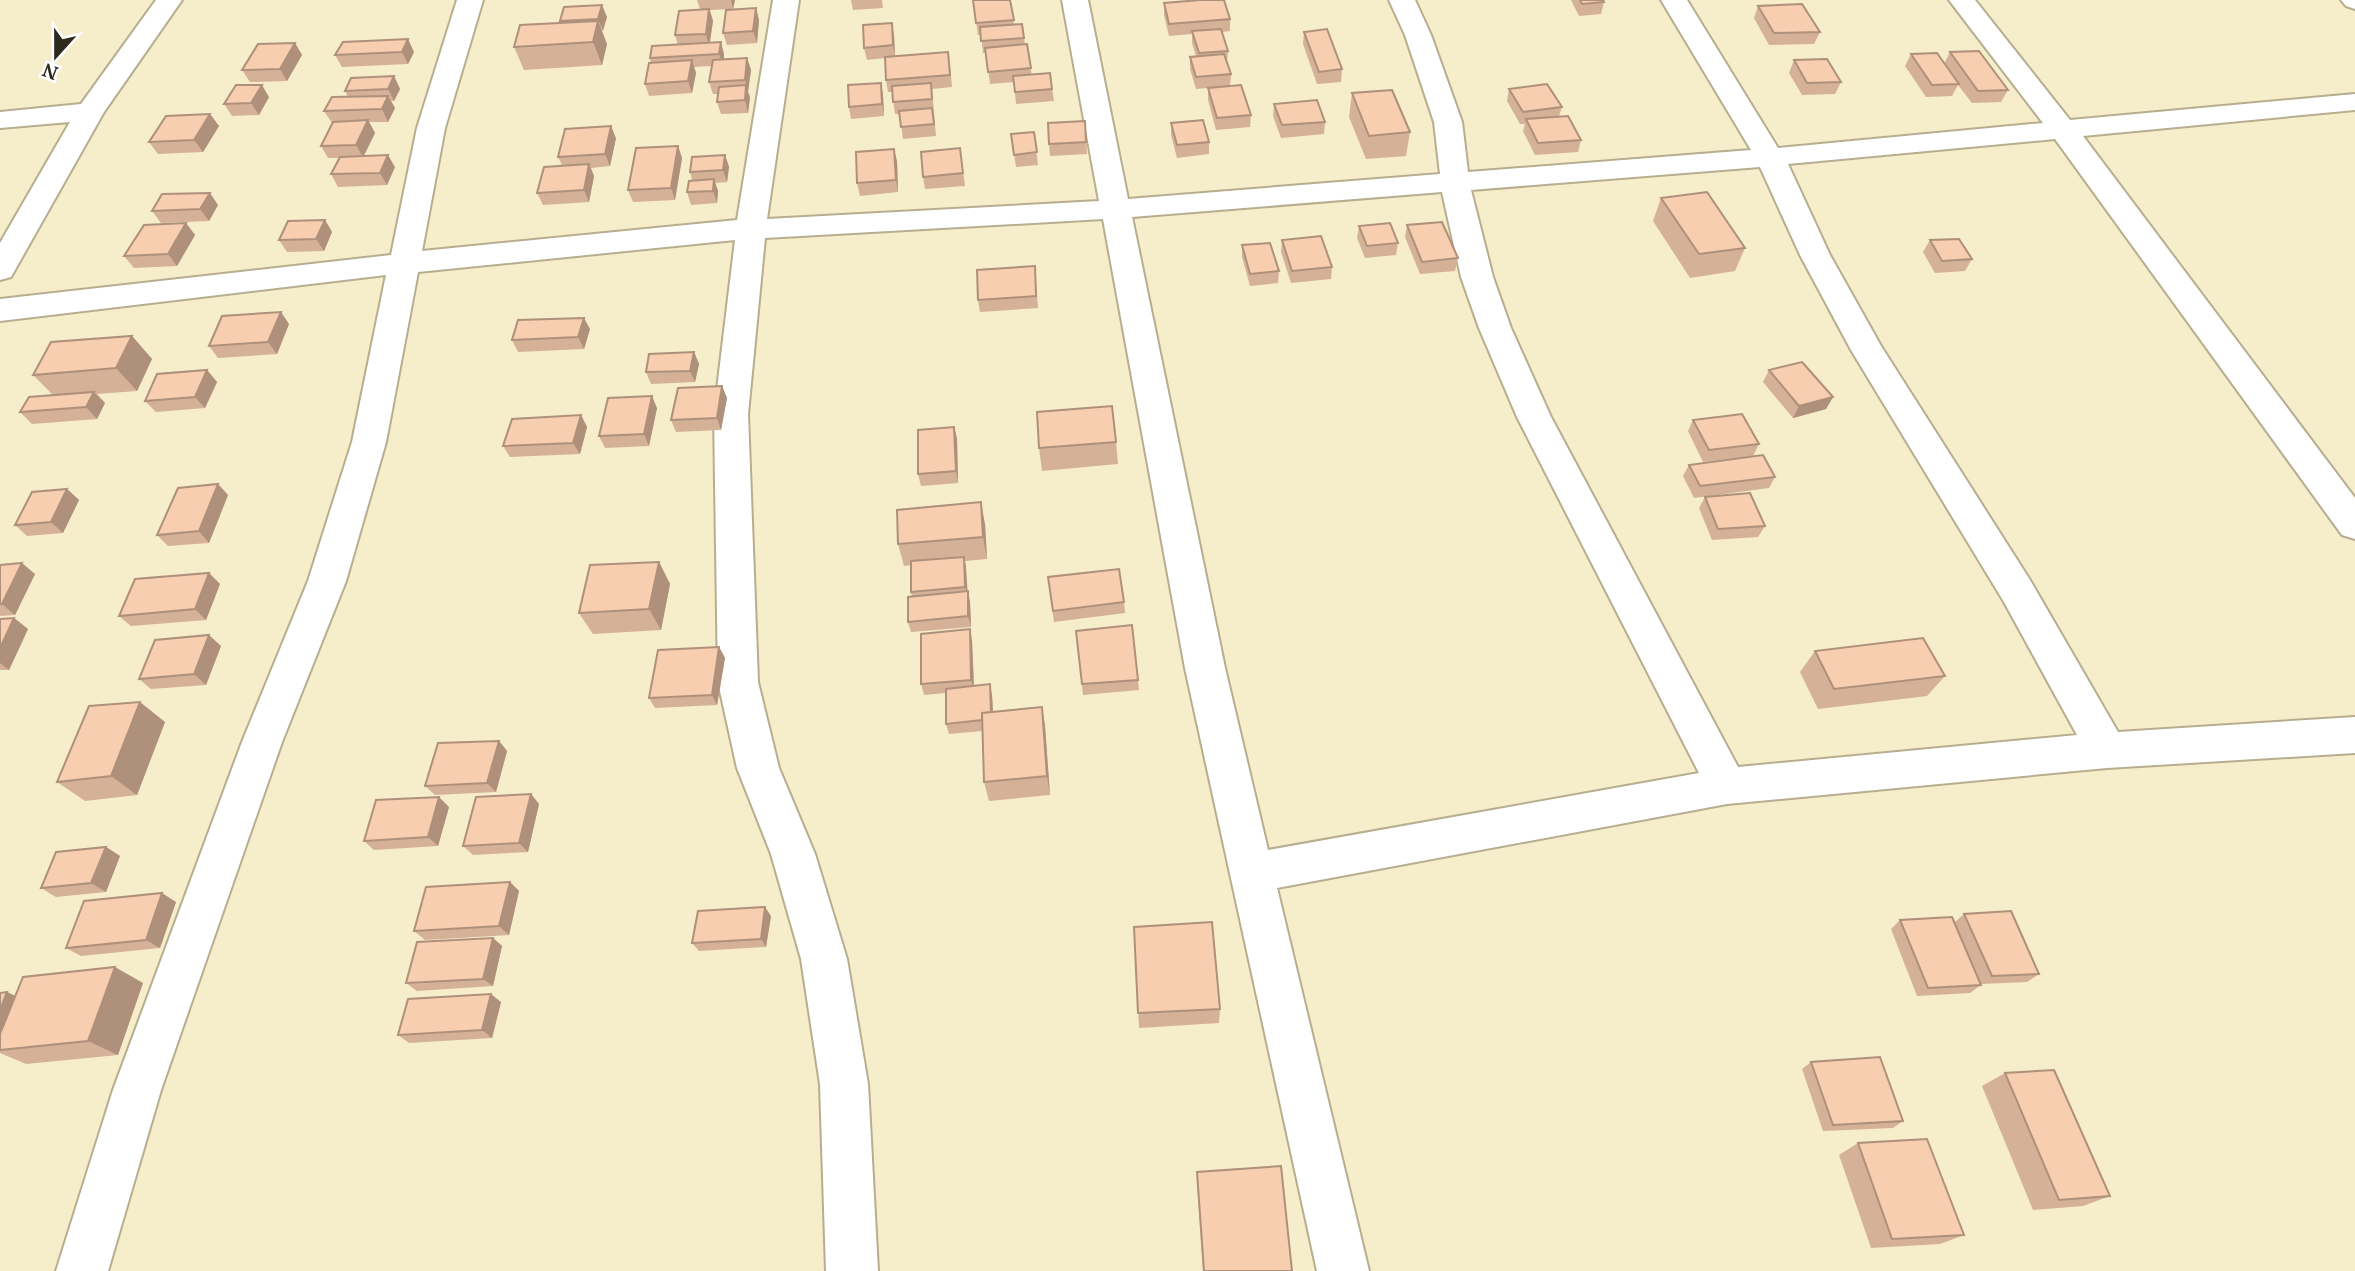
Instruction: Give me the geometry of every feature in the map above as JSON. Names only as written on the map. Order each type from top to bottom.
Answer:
[{"type":"street","points":[[0,270],[90,112],[169,0]]},
{"type":"street","points":[[82,1271],[137,1090],[262,742],[327,581],[369,442],[431,128],[470,0]]},
{"type":"street","points":[[786,0],[751,228],[731,414],[738,682],[758,768],[793,855],[824,959],[844,1084],[852,1271]]},
{"type":"street","points":[[1076,0],[1205,668],[1343,1271]]},
{"type":"street","points":[[1402,0],[1418,35],[1448,122],[1455,183],[1477,277],[1534,417],[1727,786]]},
{"type":"street","points":[[1674,0],[1770,157],[1815,256],[1867,350],[2017,591],[2107,750]]},
{"type":"street","points":[[1962,0],[2106,185],[2355,525]]},
{"type":"street","points":[[0,310],[404,262],[751,228],[1118,209],[1455,183],[2355,103]]},
{"type":"street","points":[[0,120],[90,112]]},
{"type":"street","points":[[1252,873],[1727,786],[2107,750],[2355,734]]},
{"type":"building","points":[[973,0],[1010,0],[1014,20],[976,23]]},
{"type":"building","points":[[1224,0],[1230,19],[1169,24],[1164,3]]},
{"type":"building","points":[[1580,0],[1603,0],[1604,2],[1582,4]]},
{"type":"building","points":[[1802,4],[1820,32],[1774,33],[1758,6]]},
{"type":"building","points":[[602,5],[598,19],[560,21],[564,7]]},
{"type":"building","points":[[756,8],[753,31],[723,33],[726,10]]},
{"type":"building","points":[[709,9],[706,34],[675,35],[679,11]]},
{"type":"building","points":[[598,21],[593,42],[514,47],[520,25]]},
{"type":"building","points":[[892,23],[893,45],[864,48],[863,25]]},
{"type":"building","points":[[1022,24],[1024,38],[981,41],[980,27]]},
{"type":"building","points":[[1221,29],[1228,51],[1199,53],[1192,31]]},
{"type":"building","points":[[1327,29],[1342,69],[1319,72],[1304,32]]},
{"type":"building","points":[[408,39],[402,52],[335,55],[343,42]]},
{"type":"building","points":[[721,42],[719,54],[650,58],[652,46]]},
{"type":"building","points":[[295,43],[280,69],[242,70],[258,44]]},
{"type":"building","points":[[1027,44],[1031,68],[988,72],[985,48]]},
{"type":"building","points":[[1979,51],[2008,90],[1978,91],[1950,52]]},
{"type":"building","points":[[948,52],[950,75],[886,80],[885,57]]},
{"type":"building","points":[[1937,53],[1959,84],[1932,85],[1911,54]]},
{"type":"building","points":[[1224,54],[1231,74],[1196,77],[1190,57]]},
{"type":"building","points":[[747,58],[745,80],[709,82],[713,60]]},
{"type":"building","points":[[1827,59],[1841,82],[1807,83],[1794,60]]},
{"type":"building","points":[[692,60],[688,81],[645,84],[649,63]]},
{"type":"building","points":[[1050,73],[1052,89],[1015,92],[1013,76]]},
{"type":"building","points":[[394,76],[388,89],[345,91],[351,78]]},
{"type":"building","points":[[881,83],[882,104],[849,107],[848,85]]},
{"type":"building","points":[[931,83],[932,99],[893,102],[892,86]]},
{"type":"building","points":[[1547,84],[1562,107],[1523,112],[1509,89]]},
{"type":"building","points":[[236,85],[262,85],[251,103],[224,104]]},
{"type":"building","points":[[746,85],[745,100],[717,102],[719,87]]},
{"type":"building","points":[[1241,85],[1251,115],[1217,118],[1208,88]]},
{"type":"building","points":[[1392,90],[1410,132],[1369,136],[1352,93]]},
{"type":"building","points":[[388,96],[382,109],[324,111],[332,97]]},
{"type":"building","points":[[1317,100],[1325,122],[1282,125],[1274,104]]},
{"type":"building","points":[[932,108],[934,124],[901,127],[899,111]]},
{"type":"building","points":[[210,114],[194,140],[149,142],[166,116]]},
{"type":"building","points":[[1568,116],[1581,140],[1538,143],[1526,119]]},
{"type":"building","points":[[368,120],[356,145],[321,146],[333,122]]},
{"type":"building","points":[[1203,120],[1209,142],[1177,145],[1171,123]]},
{"type":"building","points":[[1085,121],[1086,142],[1049,144],[1048,123]]},
{"type":"building","points":[[611,126],[605,154],[558,157],[565,129]]},
{"type":"building","points":[[1034,132],[1037,152],[1014,155],[1011,134]]},
{"type":"building","points":[[678,146],[671,188],[628,190],[636,148]]},
{"type":"building","points":[[960,148],[963,173],[923,177],[921,152]]},
{"type":"building","points":[[894,149],[896,180],[857,183],[856,152]]},
{"type":"building","points":[[388,155],[380,173],[331,174],[340,157]]},
{"type":"building","points":[[725,155],[723,170],[690,172],[692,157]]},
{"type":"building","points":[[589,164],[584,190],[537,193],[544,167]]},
{"type":"building","points":[[714,179],[713,191],[687,192],[689,181]]},
{"type":"building","points":[[1707,192],[1745,248],[1699,254],[1661,198]]},
{"type":"building","points":[[210,193],[200,209],[152,211],[162,194]]},
{"type":"building","points":[[325,220],[316,239],[279,240],[288,221]]},
{"type":"building","points":[[1442,222],[1458,258],[1422,262],[1407,225]]},
{"type":"building","points":[[186,223],[168,254],[124,256],[144,225]]},
{"type":"building","points":[[1390,223],[1398,243],[1367,246],[1359,226]]},
{"type":"building","points":[[1321,236],[1332,267],[1292,271],[1282,240]]},
{"type":"building","points":[[1959,239],[1972,259],[1942,261],[1930,240]]},
{"type":"building","points":[[1270,243],[1279,271],[1250,274],[1242,245]]},
{"type":"building","points":[[1035,266],[1036,296],[978,300],[977,270]]},
{"type":"building","points":[[281,312],[268,342],[209,346],[222,316]]},
{"type":"building","points":[[584,318],[578,337],[512,340],[518,320]]},
{"type":"building","points":[[132,336],[116,368],[33,375],[51,342]]},
{"type":"building","points":[[694,352],[690,371],[646,372],[649,354]]},
{"type":"building","points":[[1802,362],[1833,397],[1799,406],[1769,370]]},
{"type":"building","points":[[207,370],[195,397],[145,401],[157,374]]},
{"type":"building","points":[[722,386],[717,418],[671,420],[678,388]]},
{"type":"building","points":[[94,392],[86,407],[20,412],[29,397]]},
{"type":"building","points":[[652,396],[644,434],[599,436],[608,398]]},
{"type":"building","points":[[1112,406],[1116,442],[1039,448],[1037,412]]},
{"type":"building","points":[[1742,414],[1759,444],[1709,450],[1693,420]]},
{"type":"building","points":[[581,415],[573,443],[503,446],[512,419]]},
{"type":"building","points":[[954,427],[956,471],[918,474],[918,430]]},
{"type":"building","points":[[1763,455],[1775,477],[1700,486],[1689,465]]},
{"type":"building","points":[[218,484],[199,531],[157,535],[178,488]]},
{"type":"building","points":[[67,489],[51,522],[15,525],[32,492]]},
{"type":"building","points":[[1750,493],[1765,526],[1718,529],[1705,497]]},
{"type":"building","points":[[981,502],[983,537],[898,544],[897,510]]},
{"type":"building","points":[[964,557],[965,587],[911,592],[911,561]]},
{"type":"building","points":[[659,562],[649,609],[579,613],[590,565]]},
{"type":"building","points":[[22,563],[2,604],[0,604],[0,565]]},
{"type":"building","points":[[1119,569],[1124,602],[1053,611],[1048,577]]},
{"type":"building","points":[[209,573],[195,609],[119,616],[135,579]]},
{"type":"building","points":[[968,591],[968,616],[908,622],[908,597]]},
{"type":"building","points":[[14,618],[0,648],[0,619]]},
{"type":"building","points":[[1132,625],[1138,680],[1082,684],[1076,631]]},
{"type":"building","points":[[970,629],[971,680],[921,684],[921,634]]},
{"type":"building","points":[[209,635],[194,674],[139,679],[155,640]]},
{"type":"building","points":[[1923,638],[1945,676],[1834,689],[1815,651]]},
{"type":"building","points":[[719,647],[712,695],[649,698],[658,650]]},
{"type":"building","points":[[990,684],[991,712],[982,713],[982,720],[946,724],[946,689]]},
{"type":"building","points":[[140,702],[111,776],[57,782],[89,706]]},
{"type":"building","points":[[1042,707],[1047,776],[984,782],[982,713]]},
{"type":"building","points":[[499,741],[487,783],[425,786],[438,743]]},
{"type":"building","points":[[531,794],[519,843],[463,846],[476,797]]},
{"type":"building","points":[[439,797],[428,837],[364,841],[376,800]]},
{"type":"building","points":[[106,847],[91,883],[41,888],[56,852]]},
{"type":"building","points":[[510,882],[499,926],[414,931],[426,887]]},
{"type":"building","points":[[162,893],[146,940],[66,948],[84,901]]},
{"type":"building","points":[[765,907],[761,939],[692,943],[698,911]]},
{"type":"building","points":[[2011,911],[2039,974],[1992,976],[1964,914]]},
{"type":"building","points":[[1952,917],[1981,985],[1928,988],[1900,920]]},
{"type":"building","points":[[1212,922],[1220,1009],[1138,1013],[1134,927]]},
{"type":"building","points":[[493,938],[483,979],[406,983],[417,942]]},
{"type":"building","points":[[115,967],[88,1041],[0,1050],[0,1034],[23,977]]},
{"type":"building","points":[[7,992],[0,1010],[0,993]]},
{"type":"building","points":[[491,994],[482,1030],[398,1035],[408,999]]},
{"type":"building","points":[[1880,1057],[1903,1121],[1833,1125],[1811,1062]]},
{"type":"building","points":[[2054,1070],[2110,1196],[2059,1200],[2005,1073]]},
{"type":"building","points":[[1927,1139],[1964,1235],[1892,1239],[1858,1143]]},
{"type":"building","points":[[1281,1166],[1292,1271],[1204,1271],[1197,1172]]}]
